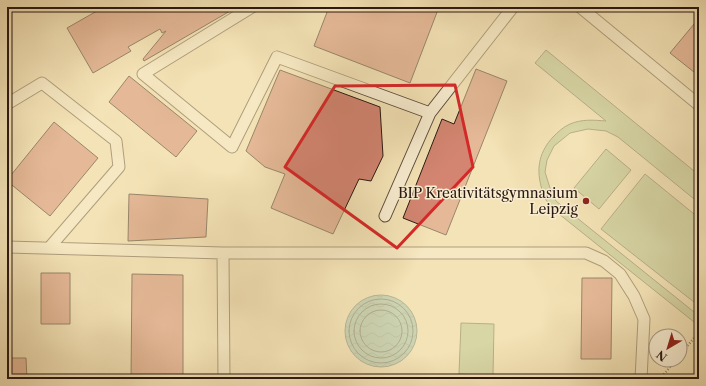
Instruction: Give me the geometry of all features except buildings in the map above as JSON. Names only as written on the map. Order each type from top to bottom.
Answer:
[{"type":"lane","points":[[252,7],[143,74],[232,147],[277,57],[430,113]]},
{"type":"lane","points":[[385,216],[430,113],[513,7]]},
{"type":"lane","points":[[580,7],[699,105]]},
{"type":"lane","points":[[7,104],[42,83],[116,141],[119,167],[49,248]]},
{"type":"lane","points":[[7,247],[223,253],[586,253],[604,262],[620,274],[634,296],[644,318],[641,379]]},
{"type":"lane","points":[[223,253],[224,379]]},
{"type":"path","points":[[688,345],[699,332]]},
{"type":"path","points":[[660,379],[669,368]]},
{"type":"highlighted area","points":[[455,85],[473,167],[397,248],[285,167],[335,86]]},
{"type":"green space","points":[[546,50],[699,175],[699,203],[618,137],[606,131],[588,129],[570,133],[554,146],[547,160],[545,172],[556,201],[699,316],[699,326],[554,210],[546,200],[542,189],[539,166],[542,154],[549,142],[561,130],[574,122],[592,120],[606,121],[535,63]]},
{"type":"green space","points":[[606,149],[631,170],[599,209],[574,188]]},
{"type":"green space","points":[[645,174],[699,218],[699,306],[601,229]]},
{"type":"green space","points":[[461,323],[494,324],[493,376],[459,374]]},
{"type":"water","points":[[381,295],[401,301],[411,311],[417,331],[411,351],[401,361],[381,367],[361,361],[351,351],[345,331],[351,311],[361,301]]},
{"type":"place","name":"BIP Kreativitätsgymnasium Leipzig","points":[[586,201]]}]
